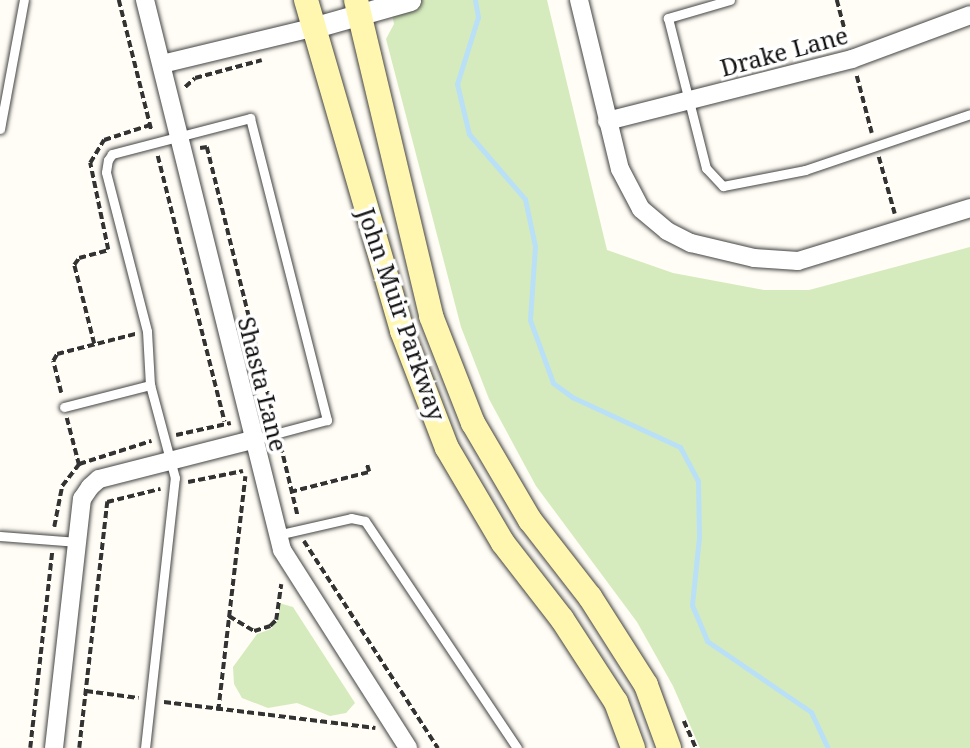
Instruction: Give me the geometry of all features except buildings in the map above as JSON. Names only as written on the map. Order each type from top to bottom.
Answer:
[{"type":"main road","name":"John Muir Parkway","points":[[306,0],[402,331],[447,448],[503,543],[562,619],[615,702],[633,748]]},
{"type":"main road","name":"John Muir Parkway","points":[[358,7],[431,316],[473,423],[530,520],[590,597],[646,685],[669,748]]},
{"type":"street","name":"Shasta Lane","points":[[145,0],[162,64],[244,442],[267,498],[276,535],[298,578],[408,748]]},
{"type":"street","points":[[579,0],[620,169],[641,209],[667,231],[691,243],[754,258],[797,261],[900,232],[970,208]]},
{"type":"street","points":[[162,64],[313,29],[358,7],[403,2]]},
{"type":"street","name":"Drake Lane","points":[[607,121],[852,59],[970,15]]},
{"type":"street","points":[[54,748],[82,499],[99,479],[244,442]]},
{"type":"lane","points":[[0,129],[24,0]]},
{"type":"lane","points":[[730,0],[668,18],[687,102],[706,168],[723,186],[805,170],[970,114]]},
{"type":"lane","points":[[145,748],[174,485],[172,460],[150,385],[147,331],[106,172],[112,154],[250,118],[327,420],[244,442]]},
{"type":"lane","points":[[64,407],[150,385]]},
{"type":"lane","points":[[276,535],[351,518],[365,521],[375,529],[517,748]]},
{"type":"lane","points":[[0,536],[79,542]]},
{"type":"path","points":[[119,0],[225,422]]},
{"type":"path","points":[[836,0],[900,232]]},
{"type":"path","points":[[185,91],[195,78],[269,59]]},
{"type":"path","points":[[94,344],[74,265],[79,258],[108,250],[90,163],[104,140],[150,125]]},
{"type":"path","points":[[196,133],[200,149],[207,147],[292,491],[310,553],[438,748]]},
{"type":"path","points":[[79,464],[53,361],[57,354],[147,331]]},
{"type":"path","points":[[30,748],[53,540],[62,486],[79,464],[165,437],[225,422],[231,421],[244,442]]},
{"type":"path","points":[[79,748],[107,502],[242,468],[251,502],[369,472],[366,462]]},
{"type":"path","points":[[218,711],[245,477]]},
{"type":"path","points":[[278,579],[289,595]]},
{"type":"path","points":[[229,616],[254,631],[270,626],[276,620],[281,584]]},
{"type":"path","points":[[86,691],[218,711],[376,728]]},
{"type":"path","points":[[679,710],[696,748]]},
{"type":"path","points":[[368,717],[382,738]]},
{"type":"green space","points":[[389,0],[547,0],[607,250],[673,273],[764,290],[809,290],[970,247],[970,748],[700,748],[673,686],[637,622],[536,486],[489,399],[461,327],[386,39],[394,24]]},
{"type":"green space","points":[[279,603],[293,607],[355,703],[346,713],[330,716],[297,703],[268,708],[242,698],[234,684],[233,667],[257,634],[271,629],[279,618]]},
{"type":"waterway","points":[[475,0],[478,17],[457,84],[469,134],[525,199],[535,246],[530,320],[553,383],[572,397],[680,447],[698,481],[699,537],[692,605],[707,641],[811,712],[828,748]]}]
